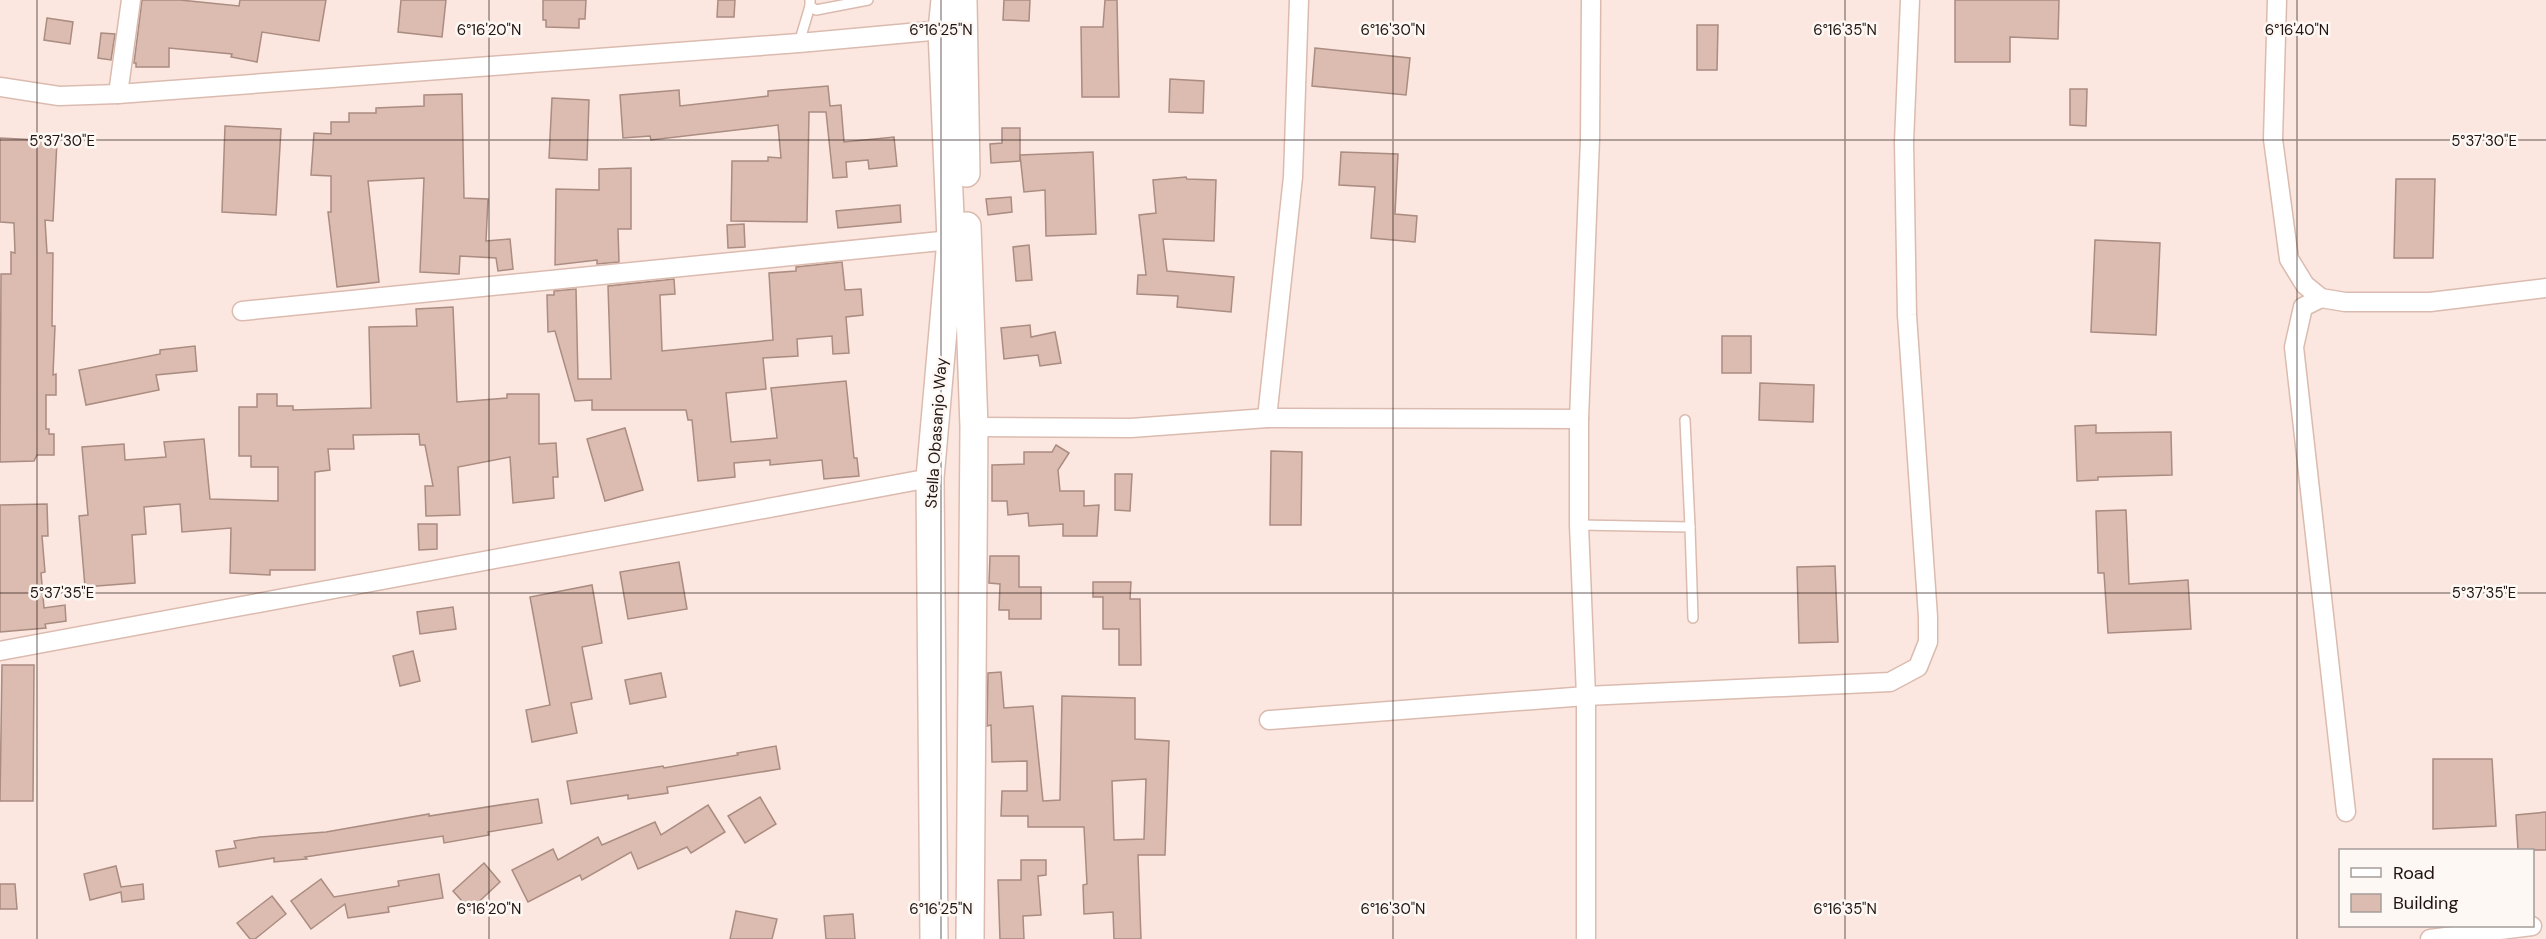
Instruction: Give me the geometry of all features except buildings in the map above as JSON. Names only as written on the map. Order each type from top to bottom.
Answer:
[{"type":"street","points":[[118,94],[131,0]]},
{"type":"street","name":"Stella Obasanjo Way","points":[[934,939],[930,478],[951,240],[942,30],[945,0]]},
{"type":"street","points":[[963,0],[967,242],[974,427],[970,939]]},
{"type":"street","points":[[1267,418],[1293,177],[1299,0]]},
{"type":"street","points":[[1586,939],[1586,696],[1579,525],[1579,419],[1590,139],[1591,0]]},
{"type":"street","points":[[1269,720],[1586,696],[1890,682],[1917,667],[1928,642],[1928,617],[1907,315],[1904,142],[1910,0]]},
{"type":"street","points":[[2277,0],[2273,140],[2289,259],[2305,285],[2321,298],[2345,302],[2430,302],[2546,288]]},
{"type":"street","points":[[0,87],[59,96],[118,94],[799,43],[942,30]]},
{"type":"street","points":[[242,311],[951,240]]},
{"type":"street","points":[[2321,298],[2303,307],[2294,346],[2346,812]]},
{"type":"street","points":[[974,427],[1131,428],[1267,418],[1579,419]]},
{"type":"street","points":[[0,651],[930,478]]},
{"type":"street","points":[[2430,939],[2524,927]]},
{"type":"lane","points":[[810,3],[816,10],[868,0]]},
{"type":"lane","points":[[799,43],[810,3]]},
{"type":"lane","points":[[1686,420],[1693,618]]},
{"type":"lane","points":[[1579,525],[1690,527]]}]
